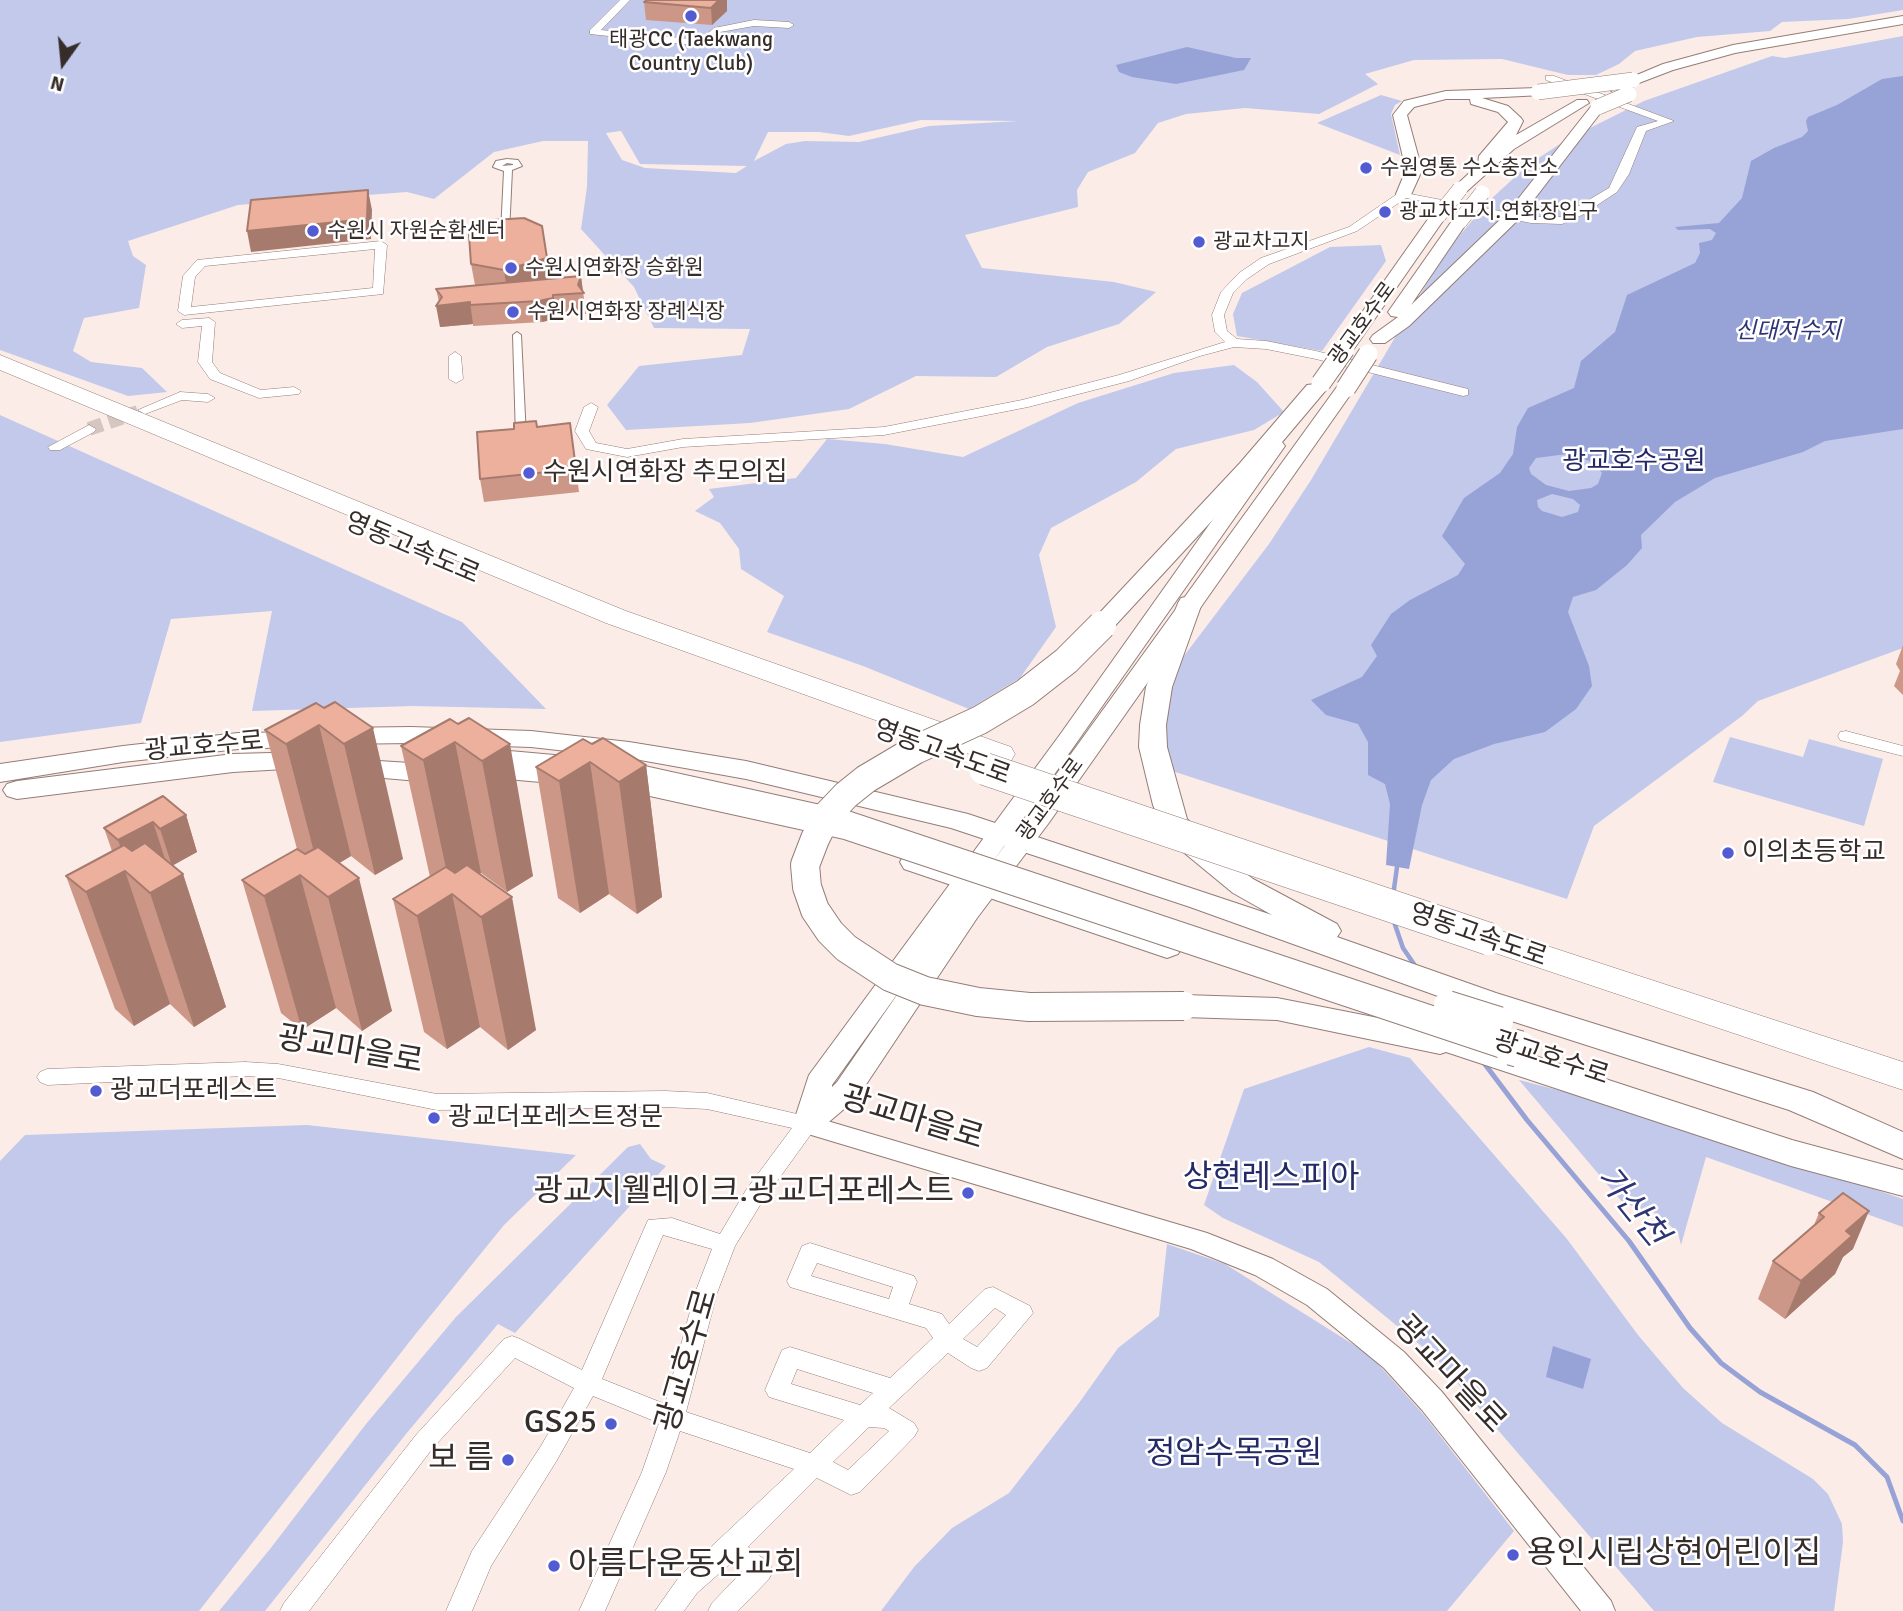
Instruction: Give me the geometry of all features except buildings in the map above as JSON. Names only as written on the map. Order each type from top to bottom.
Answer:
[{"type":"highway","name":"영동고속도로","points":[[0,362],[616,617],[993,762]]},
{"type":"highway","name":"영동고속도로","points":[[0,376],[606,631],[1492,930],[1903,1076]]},
{"type":"highway","points":[[1318,386],[1248,468],[1066,661],[1025,693],[980,720],[915,750],[846,794],[827,816],[815,838],[805,865],[807,887],[815,910],[830,932],[846,948],[890,977],[925,991],[978,1002],[1029,1007],[1184,1006],[1277,1009],[1401,1028]]},
{"type":"highway","points":[[1191,603],[1159,687],[1153,724],[1153,747],[1158,773],[1174,822],[1192,844],[1243,886],[1357,953]]},
{"type":"highway","points":[[301,751],[352,734],[531,739],[629,750],[746,770],[833,789],[1010,836],[1357,953],[1492,1011]]},
{"type":"highway","name":"광교호수로","points":[[0,773],[123,754],[238,741],[352,756],[407,751],[622,761],[858,811],[1492,1011],[1800,1120],[1903,1146]]},
{"type":"highway","points":[[301,751],[640,791],[841,836],[1401,1028],[1467,1047],[1529,1059],[1791,1153],[1903,1182]]},
{"type":"highway","name":"광교호수로","points":[[0,792],[233,763],[301,751]]},
{"type":"highway","name":"광교호수로","points":[[407,751],[620,775],[846,825],[1529,1059]]},
{"type":"highway","name":"영동고속도로","points":[[1492,930],[1903,1054]]},
{"type":"main road","name":"광교호수로","points":[[1010,836],[1047,807],[1346,388],[1460,221],[1482,193],[1525,152],[1631,87],[1732,49],[1903,20]]},
{"type":"main road","name":"광교호수로","points":[[807,1124],[847,1090],[1010,836],[1067,741],[1460,188],[1518,140],[1613,88],[1631,87],[1745,54],[1807,41],[1903,27]]},
{"type":"main road","points":[[1404,194],[1414,170],[1400,115],[1404,109],[1423,99],[1446,95],[1631,87]]},
{"type":"main road","points":[[1403,123],[1416,108],[1446,99],[1476,101],[1503,109],[1516,121],[1515,126],[1484,159],[1486,166]]},
{"type":"main road","points":[[1374,347],[1513,216],[1598,107]]},
{"type":"street","points":[[625,0],[593,32],[703,43],[717,30],[754,23],[789,25]]},
{"type":"street","points":[[1234,342],[1221,332],[1218,315],[1227,292],[1243,276],[1265,261],[1353,229],[1404,194],[1546,222],[1562,221],[1613,190],[1641,129],[1669,121],[1550,78]]},
{"type":"street","points":[[505,233],[508,169]]},
{"type":"street","points":[[381,245],[379,292],[183,318],[189,276],[201,263],[381,245]]},
{"type":"street","points":[[183,318],[209,322],[205,362],[215,376],[259,394],[294,391]]},
{"type":"street","points":[[517,335],[522,440]]},
{"type":"street","points":[[591,407],[582,431],[591,446],[627,453],[683,443],[884,431],[1023,404],[1086,388],[1234,342],[1316,355],[1463,392]]},
{"type":"street","points":[[455,356],[456,379]]},
{"type":"street","points":[[145,410],[180,396],[208,398]]},
{"type":"street","points":[[55,447],[89,429]]},
{"type":"street","points":[[1846,736],[1903,751]]},
{"type":"street","name":"광교마을로","points":[[47,1077],[263,1070],[329,1079],[437,1102],[665,1099],[707,1101],[807,1124],[1198,1240],[1264,1267],[1317,1297],[1394,1360],[1432,1401],[1600,1611]]},
{"type":"street","name":"광교호수로","points":[[592,1611],[649,1484],[673,1418],[706,1293],[725,1244],[754,1196],[807,1124]]},
{"type":"street","points":[[458,1611],[481,1559],[549,1453],[587,1384],[656,1226],[672,1227],[725,1244]]},
{"type":"street","points":[[668,1611],[688,1585],[947,1340],[934,1321],[896,1310]]},
{"type":"street","points":[[293,1611],[424,1442],[512,1346],[587,1384],[673,1418],[815,1465],[851,1484],[905,1430],[889,1418],[864,1416],[777,1390],[790,1357],[893,1389]]},
{"type":"street","points":[[722,1611],[760,1571],[730,1548]]},
{"type":"green space","points":[[0,0],[1903,0],[1903,10],[1848,19],[1782,22],[1770,31],[1697,37],[1635,51],[1619,64],[1596,75],[1568,75],[1502,59],[1414,60],[1365,74],[1378,84],[1319,114],[1245,108],[1186,114],[1158,123],[1135,153],[1088,172],[1077,190],[1078,207],[965,235],[982,268],[1114,282],[1156,292],[1119,324],[1047,347],[996,377],[916,376],[849,409],[750,423],[626,430],[607,405],[639,366],[742,355],[750,329],[654,328],[634,287],[581,229],[587,187],[588,141],[543,141],[494,152],[434,199],[407,192],[238,205],[128,241],[133,256],[146,265],[139,308],[84,318],[73,351],[91,362],[142,368],[167,392],[128,396],[0,350]],"holes":[[[921,120],[1019,121],[929,126],[859,142],[805,141],[786,144],[754,161],[768,132],[819,132],[849,136]],[[621,131],[640,164],[747,166],[736,173],[645,168],[622,160],[606,133]]]},
{"type":"green space","name":"광교호수공원","points":[[1903,36],[1903,648],[1758,701],[1742,716],[1594,826],[1567,899],[1166,769],[1161,729],[1177,665],[1269,544],[1311,480],[1446,251],[1490,200],[1528,165],[1566,140],[1644,101],[1772,56],[1785,58]]},
{"type":"green space","points":[[1381,95],[1402,101],[1395,105],[1391,114],[1400,155],[1317,123]]},
{"type":"green space","points":[[1381,245],[1386,261],[1322,351],[1237,336],[1233,314],[1242,293],[1330,247]]},
{"type":"green space","points":[[1234,365],[1257,382],[1284,412],[1254,430],[1176,449],[1136,482],[1051,528],[1039,555],[1056,627],[1020,678],[969,709],[863,666],[767,632],[784,596],[741,569],[739,549],[720,523],[695,511],[714,497],[709,489],[796,478],[827,439],[885,444],[963,457],[1078,403],[1174,373]]},
{"type":"green space","points":[[0,415],[462,622],[546,709],[413,706],[252,711],[272,611],[171,619],[141,723],[0,742]]},
{"type":"green space","points":[[1730,737],[1803,757],[1809,739],[1883,759],[1864,826],[1713,782]]},
{"type":"green space","name":"상현레스피아","points":[[1369,1047],[1410,1058],[1567,1239],[1638,1335],[1683,1388],[1722,1423],[1813,1479],[1828,1494],[1842,1524],[1843,1542],[1834,1611],[1654,1611],[1435,1357],[1319,1262],[1223,1218],[1204,1205],[1244,1089]]},
{"type":"green space","points":[[1519,1080],[1671,1119],[1903,1199],[1903,1227],[1706,1157],[1681,1245],[1678,1233],[1658,1214],[1623,1203]]},
{"type":"green space","points":[[307,1125],[576,1155],[504,1225],[199,1611],[0,1611],[0,1161],[25,1135]]},
{"type":"green space","points":[[640,1144],[651,1159],[666,1166],[515,1333],[498,1324],[265,1611],[219,1611],[366,1424],[456,1317],[628,1147]]},
{"type":"green space","name":"정암수목공원","points":[[1167,1244],[1225,1264],[1370,1355],[1424,1415],[1514,1531],[1447,1611],[881,1611],[914,1567],[952,1528],[1009,1493],[1118,1348],[1159,1316]]},
{"type":"water","points":[[1187,47],[1236,58],[1251,58],[1244,70],[1176,84],[1132,77],[1119,72],[1116,65]]},
{"type":"water","name":"신대저수지","points":[[1903,76],[1903,429],[1825,441],[1803,452],[1715,478],[1675,502],[1641,535],[1642,548],[1627,565],[1596,590],[1573,597],[1568,612],[1589,666],[1592,686],[1576,709],[1545,732],[1494,744],[1454,759],[1431,780],[1422,805],[1409,869],[1386,865],[1390,804],[1385,784],[1368,775],[1368,742],[1358,724],[1326,715],[1311,700],[1362,677],[1377,656],[1371,645],[1391,614],[1410,600],[1458,575],[1465,564],[1442,536],[1464,498],[1500,473],[1513,454],[1517,427],[1528,408],[1574,388],[1581,361],[1615,332],[1627,295],[1695,263],[1700,253],[1699,243],[1712,240],[1716,233],[1710,229],[1678,230],[1675,227],[1719,223],[1742,198],[1751,161],[1802,137],[1808,131],[1808,117],[1837,105],[1882,79]],"holes":[[[1567,454],[1590,461],[1597,467],[1602,473],[1598,484],[1591,488],[1569,491],[1546,485],[1531,474],[1529,468],[1536,458]],[[1552,494],[1573,499],[1580,505],[1578,512],[1562,517],[1542,511],[1537,500]]]},
{"type":"water","points":[[1553,1346],[1591,1359],[1583,1389],[1546,1377]]},
{"type":"waterway","name":"가산천","points":[[1393,896],[1397,867]]},
{"type":"waterway","name":"가산천","points":[[1393,919],[1403,948],[1416,967]]},
{"type":"waterway","name":"가산천","points":[[1484,1063],[1527,1120],[1629,1241],[1690,1328],[1721,1363],[1760,1392],[1855,1445],[1887,1477],[1903,1521]]},
{"type":"tunnel","points":[[89,429],[138,412]]},
{"type":"place","name":"태광CC (Taekwang Country Club)","points":[[691,16]]},
{"type":"place","name":"수원영통 수소충전소","points":[[1366,168]]},
{"type":"place","name":"광교차고지.연화장입구","points":[[1385,212]]},
{"type":"place","name":"수원시 자원순환센터","points":[[313,231]]},
{"type":"place","name":"광교차고지","points":[[1199,242]]},
{"type":"place","name":"수원시연화장 승화원","points":[[511,268]]},
{"type":"place","name":"수원시연화장 장례식장","points":[[513,312]]},
{"type":"place","name":"수원시연화장 추모의집","points":[[529,473]]},
{"type":"place","name":"이의초등학교","points":[[1728,853]]},
{"type":"place","name":"광교더포레스트","points":[[96,1091]]},
{"type":"place","name":"광교더포레스트정문","points":[[434,1118]]},
{"type":"place","name":"광교지웰레이크.광교더포레스트","points":[[968,1193]]},
{"type":"place","name":"GS25","points":[[611,1424]]},
{"type":"place","name":"보 름","points":[[508,1460]]},
{"type":"place","name":"용인시립상현어린이집","points":[[1513,1555]]},
{"type":"place","name":"아름다운동산교회","points":[[554,1566]]}]
